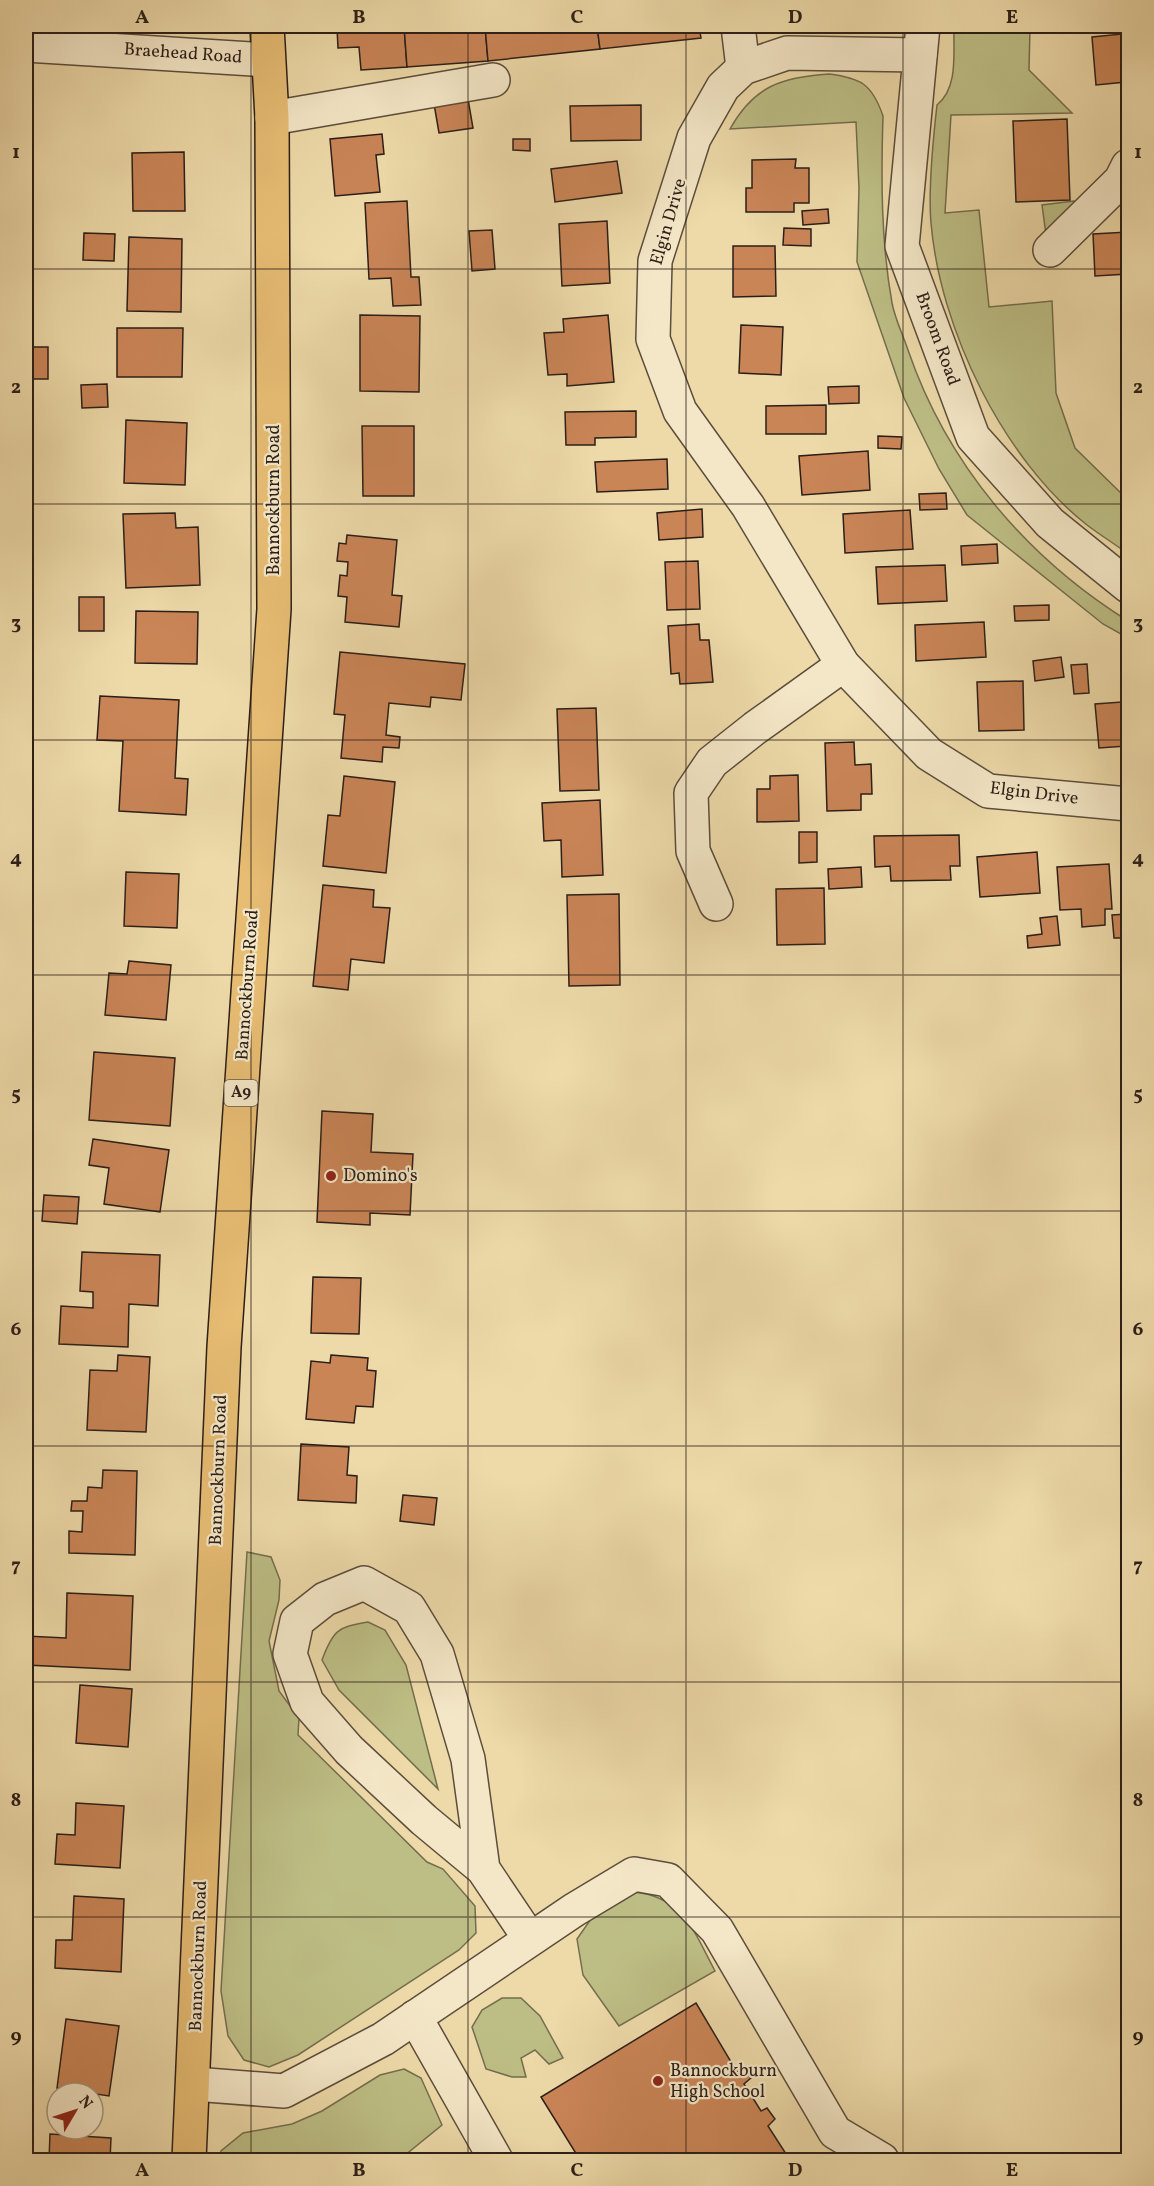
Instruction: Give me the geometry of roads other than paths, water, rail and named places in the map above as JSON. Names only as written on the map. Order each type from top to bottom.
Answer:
[{"type":"main road","name":"Bannockburn Road","points":[[189,2160],[224,1347],[274,609],[272,118],[267,26]]},
{"type":"street","points":[[738,26],[743,68]]},
{"type":"street","name":"Elgin Drive","points":[[921,40],[787,53],[743,68],[723,87],[694,138],[655,261],[652,339],[680,411],[748,506],[843,665],[929,754],[988,791],[1128,804]]},
{"type":"street","name":"Broom Road","points":[[921,40],[902,246],[972,437],[1050,523],[1128,586]]},
{"type":"street","name":"Braehead Road","points":[[26,45],[268,60]]},
{"type":"street","points":[[272,118],[494,80]]},
{"type":"street","points":[[1050,250],[1121,180],[1128,165]]},
{"type":"street","points":[[716,904],[693,851],[691,793],[712,762],[843,665]]},
{"type":"street","points":[[483,1869],[468,1759],[437,1654],[409,1608],[364,1583],[325,1599],[297,1621],[290,1654],[307,1702],[349,1750],[424,1820],[483,1869],[530,1939]]},
{"type":"street","points":[[194,2084],[284,2091],[383,2039],[530,1939],[634,1874],[668,1880],[717,1930],[835,2132],[882,2160]]},
{"type":"street","points":[[415,2017],[496,2160]]},
{"type":"place","name":"Domino's","points":[[331,1176]]},
{"type":"place","name":"Bannockburn High School","points":[[658,2081]]}]
